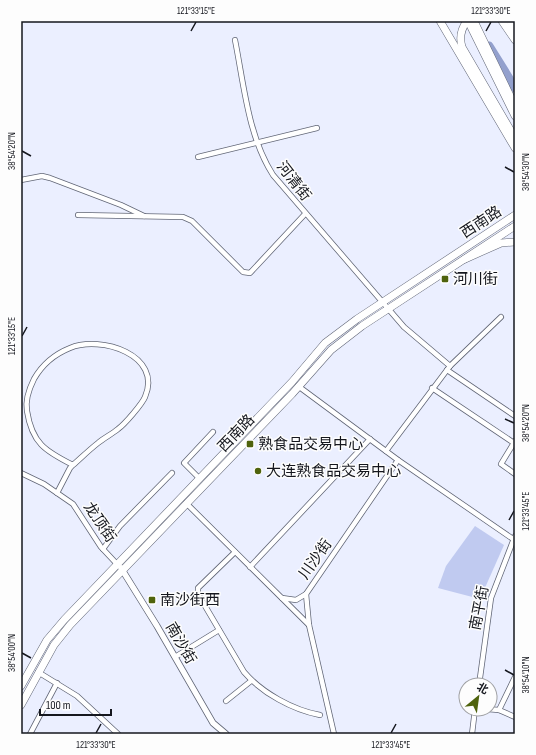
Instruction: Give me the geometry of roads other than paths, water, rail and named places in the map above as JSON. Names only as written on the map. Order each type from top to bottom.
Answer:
[{"type":"main road","points":[[440,21],[515,148]]},
{"type":"main road","points":[[468,21],[515,116]]},
{"type":"main road","points":[[468,21],[461,33],[460,40],[462,47],[515,138]]},
{"type":"main road","points":[[474,21],[515,106]]},
{"type":"main road","points":[[502,21],[515,40]]},
{"type":"main road","points":[[510,21],[515,30]]},
{"type":"main road","name":"西南路","points":[[21,686],[47,640],[64,620],[116,563],[292,382],[326,343],[382,302],[515,215]]},
{"type":"main road","name":"西南路","points":[[21,705],[54,645],[70,625],[298,387],[331,350],[362,326],[515,226]]},
{"type":"main road","points":[[465,259],[501,243],[515,242]]},
{"type":"street","name":"河清街","points":[[235,40],[256,142],[262,158],[273,175],[305,214],[404,327],[448,368],[515,416]]},
{"type":"street","points":[[198,157],[318,128]]},
{"type":"street","points":[[21,180],[42,176],[50,178],[121,205],[146,217]]},
{"type":"street","points":[[78,215],[183,218],[192,222],[243,272],[250,273],[305,214]]},
{"type":"street","points":[[386,451],[448,368],[501,317]]},
{"type":"street","points":[[57,493],[73,465],[99,442],[120,428],[145,398],[148,385],[144,365],[127,351],[113,346],[88,345],[71,347],[49,360],[37,374],[29,389],[27,408],[30,427],[38,442],[49,453],[73,465]]},
{"type":"street","points":[[292,382],[398,460],[514,538]]},
{"type":"street","points":[[432,388],[514,442],[501,464],[515,474]]},
{"type":"street","points":[[199,478],[184,462],[213,432]]},
{"type":"street","points":[[250,567],[370,439]]},
{"type":"street","name":"川沙街","points":[[334,734],[309,625],[306,594],[398,460]]},
{"type":"street","name":"龙顶街","points":[[21,473],[44,484],[73,504],[103,549],[116,563]]},
{"type":"street","points":[[103,549],[120,526],[172,473]]},
{"type":"street","points":[[186,503],[309,625]]},
{"type":"street","name":"南平街","points":[[480,677],[491,598],[514,538]]},
{"type":"street","points":[[509,549],[515,553]]},
{"type":"street","points":[[235,552],[198,588],[198,594],[244,672],[251,680],[282,701],[308,713],[320,715]]},
{"type":"street","name":"南沙街","points":[[116,563],[122,569],[213,723],[226,734]]},
{"type":"street","points":[[281,597],[296,600],[306,594]]},
{"type":"street","points":[[175,657],[219,630]]},
{"type":"street","points":[[38,672],[77,696],[118,734]]},
{"type":"street","points":[[515,677],[499,710],[515,718]]},
{"type":"street","points":[[226,701],[251,680]]},
{"type":"street","points":[[30,734],[57,683]]},
{"type":"street","points":[[472,734],[474,717]]},
{"type":"waterway","points":[[489,46],[515,88]]},
{"type":"place","name":"河川街","points":[[445,279]]},
{"type":"place","name":"熟食品交易中心","points":[[250,444]]},
{"type":"place","name":"大连熟食品交易中心","points":[[258,471]]},
{"type":"place","name":"南沙街西","points":[[152,600]]}]
